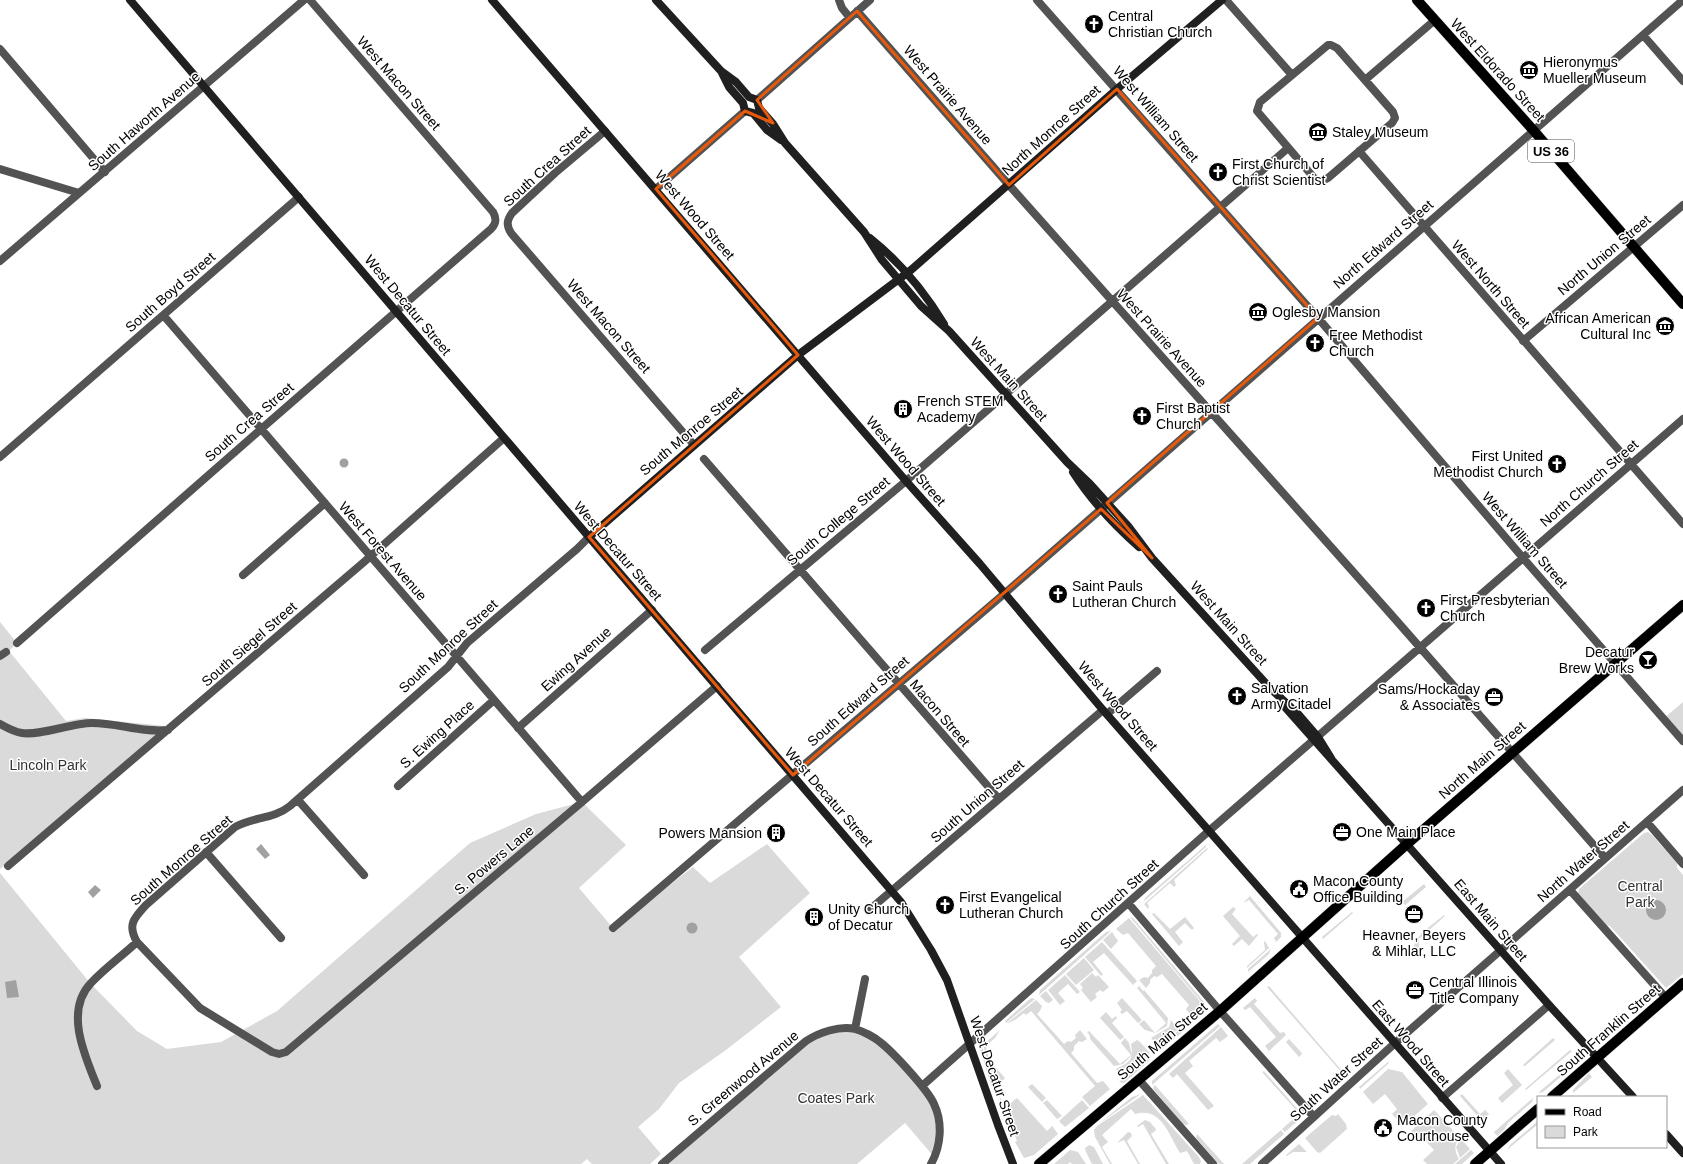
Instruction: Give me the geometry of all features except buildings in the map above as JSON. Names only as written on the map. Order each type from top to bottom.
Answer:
[{"type":"main road","name":"West Eldorado Street","points":[[1417,0],[1534,131],[1683,304]]},
{"type":"main road","name":"North Main Street","points":[[1302,938],[1407,844],[1683,605]]},
{"type":"main road","name":"South Main Street","points":[[1039,1164],[1220,1011],[1302,938]]},
{"type":"main road","name":"South Franklin Street","points":[[1553,1096],[1683,983]]},
{"type":"main road","points":[[1475,1164],[1537,1110]]},
{"type":"street","name":"West Decatur Street","points":[[130,0],[893,891],[911,915],[947,980],[998,1126],[1014,1164]]},
{"type":"street","name":"South Haworth Avenue","points":[[0,261],[304,0]]},
{"type":"street","name":"West Macon Street","points":[[310,0],[493,212],[496,221]]},
{"type":"street","name":"West Wood Street","points":[[492,0],[906,481],[980,564],[1105,712],[1210,830],[1302,938]]},
{"type":"street","name":"West Main Street","points":[[656,0],[720,71],[736,82],[751,105],[773,124],[785,143],[864,232],[882,260],[921,306],[949,331],[1005,395],[1067,462],[1090,484],[1104,506],[1271,689],[1294,719],[1316,739],[1331,758]]},
{"type":"street","points":[[839,0],[842,8],[850,18]]},
{"type":"street","name":"West William Street","points":[[1037,0],[1318,318],[1614,664],[1683,741]]},
{"type":"street","name":"North Monroe Street","points":[[899,280],[1117,89],[1222,0]]},
{"type":"street","points":[[1226,0],[1292,75]]},
{"type":"street","name":"North Edward Street","points":[[1104,506],[1683,0]]},
{"type":"street","points":[[656,190],[850,18],[864,2]]},
{"type":"street","name":"West Prairie Avenue","points":[[857,11],[1112,302],[1420,647],[1605,858]]},
{"type":"street","points":[[1365,80],[1435,20]]},
{"type":"street","points":[[1643,35],[1683,81]]},
{"type":"street","points":[[1331,45],[1337,48],[1392,112],[1395,118],[1392,123],[1328,178],[1322,181],[1315,179],[1258,114],[1257,108],[1260,102],[1292,75],[1325,47],[1331,45]]},
{"type":"street","points":[[0,50],[105,172]]},
{"type":"street","name":"South Crea Street","points":[[507,222],[512,212],[605,131]]},
{"type":"street","name":"South College Street","points":[[705,650],[906,481],[1288,148]]},
{"type":"street","name":"West North Street","points":[[1359,151],[1683,524]]},
{"type":"street","points":[[0,169],[79,193]]},
{"type":"street","name":"South Boyd Street","points":[[0,457],[164,316],[299,197]]},
{"type":"street","name":"North Union Street","points":[[1523,341],[1683,205]]},
{"type":"street","name":"South Crea Street","points":[[17,643],[260,429],[491,229],[496,221]]},
{"type":"street","name":"West Macon Street","points":[[507,222],[511,233],[694,445]]},
{"type":"street","name":"West Main Street","points":[[864,232],[890,253],[908,273],[930,299],[949,331]]},
{"type":"street","name":"South Monroe Street","points":[[137,942],[132,930],[132,924],[137,915],[206,852],[235,827],[245,822],[282,813],[298,800],[448,667],[467,643],[798,355],[899,280]]},
{"type":"street","name":"West Forest Avenue","points":[[164,316],[582,802]]},
{"type":"street","name":"North Church Street","points":[[1316,739],[1683,419]]},
{"type":"street","name":"South Siegel Street","points":[[8,866],[169,730],[504,438]]},
{"type":"street","points":[[704,459],[800,570]]},
{"type":"street","points":[[243,575],[325,503]]},
{"type":"street","name":"South Edward Street","points":[[613,928],[1004,594],[1104,506]]},
{"type":"street","name":"Macon Street","points":[[800,570],[999,799]]},
{"type":"street","name":"Ewing Avenue","points":[[518,728],[652,610]]},
{"type":"street","name":"South Union Street","points":[[868,911],[999,799],[1157,671]]},
{"type":"street","name":"S. Powers Lane","points":[[137,942],[200,1008],[272,1052],[279,1054],[286,1052],[717,686]]},
{"type":"street","name":"S. Ewing Place","points":[[398,786],[494,700]]},
{"type":"street","points":[[0,724],[12,731],[24,734],[91,723],[106,723],[144,730],[169,730]]},
{"type":"street","name":"South Church Street","points":[[922,1086],[1129,904],[1210,830],[1316,739]]},
{"type":"street","name":"East Main Street","points":[[1331,758],[1548,1005],[1598,1057],[1632,1096]]},
{"type":"street","name":"North Water Street","points":[[1500,951],[1683,790]]},
{"type":"street","points":[[298,800],[364,875]]},
{"type":"street","points":[[1647,822],[1683,864]]},
{"type":"street","points":[[206,852],[281,938]]},
{"type":"street","points":[[1570,890],[1666,998]]},
{"type":"street","points":[[1129,904],[1220,1011],[1314,1117]]},
{"type":"street","name":"East Wood Street","points":[[1302,938],[1501,1164]]},
{"type":"street","points":[[97,1086],[84,1055],[78,1033],[80,1005],[84,993],[90,983],[137,942]]},
{"type":"street","name":"South Water Street","points":[[1262,1164],[1394,1044],[1500,951]]},
{"type":"street","points":[[855,1029],[865,979]]},
{"type":"street","points":[[1442,1098],[1548,1005]]},
{"type":"street","name":"S. Greenwood Avenue","points":[[662,1164],[816,1034],[831,1030],[855,1029],[879,1041],[891,1052],[922,1086],[934,1105],[939,1123],[939,1143],[932,1164]]},
{"type":"street","points":[[1139,1080],[1213,1164]]},
{"type":"street","points":[[1667,1135],[1683,1153]]},
{"type":"highlighted area","points":[[857,11],[1009,185],[1117,89],[1318,318],[1107,503],[1152,558],[1101,509],[793,775],[589,537],[798,355],[656,189],[745,111],[773,123],[757,100]]},
{"type":"green space","name":"Lincoln Park","points":[[0,622],[17,643],[9,651],[66,721],[85,718],[166,726],[0,869]]},
{"type":"green space","points":[[1683,702],[1683,741],[1663,719]]},
{"type":"green space","points":[[582,802],[626,845],[579,888],[613,928],[693,867],[710,883],[767,844],[810,893],[739,957],[781,1007],[726,1050],[679,1083],[659,1109],[638,1127],[661,1154],[650,1164],[592,1164],[587,1159],[581,1164],[0,1164],[0,873],[90,983],[137,1031],[167,1049],[221,1042],[277,1011],[470,843],[536,814]]},
{"type":"green space","name":"Central Park","points":[[1648,832],[1677,863],[1677,868],[1683,875],[1683,974],[1666,988],[1610,926],[1605,925],[1578,893],[1579,889],[1644,833]]},
{"type":"green space","points":[[1206,845],[1206,847],[1143,902],[1146,897]]},
{"type":"green space","points":[[1207,848],[1208,849],[1174,880],[1176,885],[1174,887],[1170,883],[1147,903],[1149,906],[1148,909],[1144,904]]},
{"type":"green space","points":[[1424,884],[1426,887],[1405,905],[1402,902]]},
{"type":"green space","points":[[1250,896],[1281,933],[1281,937],[1276,942],[1274,938],[1278,934],[1249,900],[1243,903]]},
{"type":"green space","points":[[1233,907],[1236,909],[1232,914],[1253,937],[1257,934],[1258,935],[1249,946],[1242,939],[1234,946],[1232,944],[1240,936],[1223,916]]},
{"type":"green space","points":[[1352,912],[1353,913],[1323,939],[1322,937]]},
{"type":"green space","points":[[1154,913],[1170,929],[1185,917],[1194,928],[1192,930],[1185,923],[1175,932],[1183,942],[1179,946],[1152,914]]},
{"type":"green space","points":[[1444,915],[1445,916],[1419,939],[1419,950],[1417,953],[1414,952],[1416,941],[1424,931]]},
{"type":"green space","points":[[1130,917],[1133,918],[1205,1003],[1204,1005]]},
{"type":"green space","points":[[1129,918],[1204,1006],[1192,1017],[1186,1009],[1189,1005],[1162,974],[1157,977],[1154,976],[1146,988],[1139,980],[1144,977],[1148,978],[1156,966],[1128,933],[1123,935],[1116,929]]},
{"type":"green space","points":[[1111,931],[1039,995],[1040,990],[1106,932]]},
{"type":"green space","points":[[1112,932],[1118,941],[1111,949],[1103,940]]},
{"type":"green space","points":[[1265,941],[1269,948],[1247,968],[1247,966],[1265,950]]},
{"type":"green space","points":[[1102,942],[1137,981],[1133,985],[1104,953],[1093,962],[1103,974],[1101,976],[1085,957]]},
{"type":"green space","points":[[1271,949],[1269,954],[1248,972],[1248,969]]},
{"type":"green space","points":[[1084,958],[1094,970],[1076,985],[1066,974]]},
{"type":"green space","points":[[1092,973],[1096,977],[1098,975],[1109,987],[1103,992],[1100,990],[1095,994],[1097,997],[1091,1002],[1081,990],[1083,988],[1080,984]]},
{"type":"green space","points":[[1065,975],[1080,992],[1077,994],[1068,984],[1058,993],[1065,1001],[1060,1005],[1048,990]]},
{"type":"green space","points":[[1139,986],[1168,1018],[1167,1026],[1155,1033],[1166,1023],[1137,988]]},
{"type":"green space","points":[[1269,986],[1343,1072],[1342,1073],[1267,987]]},
{"type":"green space","points":[[1046,991],[1053,1000],[1049,1003],[1040,996]]},
{"type":"green space","points":[[1031,998],[1035,999],[1006,1023],[1005,1021]]},
{"type":"green space","points":[[1122,998],[1142,1020],[1138,1023],[1127,1011],[1122,1014],[1120,1012],[1122,1010],[1117,1003]]},
{"type":"green space","points":[[1255,998],[1257,1001],[1254,1004],[1280,1033],[1284,1032],[1286,1035],[1269,1051],[1265,1046],[1276,1037],[1250,1007],[1245,1010],[1243,1008]]},
{"type":"green space","points":[[1036,1000],[1042,1006],[1037,1014],[1064,1044],[1068,1041],[1071,1042],[1076,1038],[1075,1035],[1080,1030],[1087,1039],[1082,1042],[1079,1041],[1074,1046],[1074,1050],[1071,1053],[1097,1083],[1103,1081],[1110,1089],[1090,1106],[1082,1097],[1095,1086],[1031,1011],[1026,1015],[1024,1013],[1015,1020],[1006,1024]]},
{"type":"green space","points":[[1106,1012],[1112,1019],[1116,1016],[1117,1018],[1112,1023],[1124,1037],[1120,1040],[1100,1018]]},
{"type":"green space","points":[[1144,1020],[1155,1033],[1145,1030],[1139,1024]]},
{"type":"green space","points":[[1171,1020],[1178,1029],[1158,1046],[1151,1038],[1169,1027]]},
{"type":"green space","points":[[1218,1024],[1220,1026],[1152,1085],[1152,1081]]},
{"type":"green space","points":[[1185,1025],[1185,1030],[1162,1049],[1157,1049]]},
{"type":"green space","points":[[1221,1027],[1228,1036],[1220,1042],[1216,1038],[1189,1061],[1193,1066],[1185,1073],[1214,1106],[1208,1110],[1177,1074],[1173,1078],[1169,1074]]},
{"type":"green space","name":"Coates Park","points":[[855,1029],[879,1041],[928,1093],[938,1117],[935,1158],[905,1123],[857,1164],[662,1164],[816,1034]]},
{"type":"green space","points":[[1000,1030],[995,1038],[986,1046],[989,1060],[1005,1078],[996,1088],[983,1045]]},
{"type":"green space","points":[[1089,1031],[1120,1064],[1131,1055],[1121,1043],[1125,1038],[1129,1043],[1132,1055],[1123,1064],[1114,1066],[1090,1039],[1087,1032]]},
{"type":"green space","points":[[1553,1038],[1555,1040],[1525,1066],[1523,1066],[1524,1064]]},
{"type":"green space","points":[[1289,1039],[1301,1052],[1302,1054],[1299,1057],[1286,1042]]},
{"type":"green space","points":[[1137,1040],[1150,1053],[1123,1077],[1116,1069],[1130,1060],[1132,1054],[1131,1044]]},
{"type":"green space","points":[[982,1046],[995,1089],[991,1086],[980,1048]]},
{"type":"green space","points":[[1570,1050],[1572,1051],[1526,1090],[1525,1089]]},
{"type":"green space","points":[[1151,1055],[1150,1060],[1124,1083],[1119,1082]]},
{"type":"green space","points":[[1388,1062],[1389,1063],[1360,1089],[1359,1087]]},
{"type":"green space","points":[[1388,1069],[1402,1072],[1428,1104],[1403,1126],[1392,1114],[1397,1109],[1385,1094],[1373,1104],[1363,1092]]},
{"type":"green space","points":[[1508,1069],[1522,1085],[1502,1103],[1498,1098],[1513,1085],[1504,1073]]},
{"type":"green space","points":[[1565,1070],[1564,1074],[1543,1092],[1538,1093]]},
{"type":"green space","points":[[1264,1071],[1299,1111],[1298,1112],[1262,1072]]},
{"type":"green space","points":[[1589,1073],[1592,1077],[1573,1093],[1573,1090]]},
{"type":"green space","points":[[1032,1084],[1046,1098],[1042,1102],[1028,1087]]},
{"type":"green space","points":[[1155,1085],[1189,1124],[1183,1124],[1154,1090],[1153,1088]]},
{"type":"green space","points":[[1141,1094],[1097,1125],[1132,1097]]},
{"type":"green space","points":[[1462,1094],[1480,1114],[1485,1110],[1489,1114],[1482,1121],[1460,1096]]},
{"type":"green space","points":[[1143,1095],[1199,1157],[1201,1161],[1200,1164],[1194,1164],[1187,1151],[1180,1153],[1168,1131],[1158,1118],[1151,1114],[1135,1114],[1131,1109],[1102,1135],[1108,1142],[1102,1147],[1112,1164],[1110,1164],[1095,1137],[1094,1130],[1097,1126]]},
{"type":"green space","points":[[999,1096],[1006,1107],[1017,1098],[1047,1131],[1052,1126],[1058,1134],[1034,1155],[1024,1158],[1015,1142],[1017,1141],[1006,1113],[1004,1113]]},
{"type":"green space","points":[[1533,1098],[1532,1102],[1509,1122],[1504,1130],[1497,1136],[1494,1132]]},
{"type":"green space","points":[[1047,1100],[1062,1116],[1057,1119],[1043,1103]]},
{"type":"green space","points":[[1082,1100],[1089,1108],[1065,1127],[1059,1121]]},
{"type":"green space","points":[[1434,1110],[1460,1138],[1455,1148],[1459,1159],[1453,1164],[1427,1164],[1423,1160],[1434,1150],[1421,1136],[1415,1141],[1409,1133]]},
{"type":"green space","points":[[1338,1114],[1346,1124],[1347,1129],[1320,1153],[1317,1152],[1305,1138],[1332,1115],[1336,1116]]},
{"type":"green space","points":[[1298,1115],[1301,1118],[1285,1132],[1282,1129]]},
{"type":"green space","points":[[1145,1120],[1150,1122],[1156,1129],[1151,1134],[1169,1164],[1166,1164],[1143,1124],[1138,1127],[1137,1126]]},
{"type":"green space","points":[[1537,1122],[1537,1125],[1507,1150],[1511,1144]]},
{"type":"green space","points":[[1281,1130],[1284,1134],[1250,1164],[1242,1164]]},
{"type":"green space","points":[[1128,1132],[1131,1133],[1132,1136],[1127,1141],[1140,1164],[1138,1164],[1124,1140],[1117,1143]]},
{"type":"green space","points":[[1197,1134],[1224,1164],[1219,1164],[1196,1138]]},
{"type":"green space","points":[[1461,1139],[1470,1149],[1460,1158],[1456,1147]]},
{"type":"green space","points":[[1299,1144],[1307,1152],[1293,1152],[1287,1156],[1286,1155]]},
{"type":"green space","points":[[1089,1145],[1094,1147],[1103,1164],[1092,1164],[1085,1148]]},
{"type":"green space","points":[[1070,1150],[1078,1152],[1086,1164],[1072,1164],[1070,1162],[1068,1164],[1054,1164]]},
{"type":"green space","points":[[1471,1150],[1474,1153],[1462,1164],[1455,1164]]},
{"type":"shaded area","points":[[344,458],[349,463],[344,468],[339,463]]},
{"type":"shaded area","points":[[261,844],[270,855],[265,859],[256,849]]},
{"type":"shaded area","points":[[95,885],[101,890],[93,898],[88,892]]},
{"type":"shaded area","points":[[1652,900],[1660,900],[1666,906],[1666,914],[1660,920],[1652,920],[1646,914],[1646,906]]},
{"type":"shaded area","points":[[690,923],[694,923],[696,924],[696,932],[690,933],[687,930],[687,926]]},
{"type":"shaded area","points":[[16,980],[19,997],[7,998],[5,982]]},
{"type":"place","name":"Central Christian Church","points":[[1094,24]]},
{"type":"place","name":"Hieronymus Mueller Museum","points":[[1529,70]]},
{"type":"place","name":"Staley Museum","points":[[1318,132]]},
{"type":"place","name":"First Church of Christ Scientist","points":[[1218,172]]},
{"type":"place","name":"Oglesby Mansion","points":[[1258,312]]},
{"type":"place","name":"African American Cultural Inc","points":[[1665,326]]},
{"type":"place","name":"Free Methodist Church","points":[[1315,343]]},
{"type":"place","name":"French STEM Academy","points":[[903,409]]},
{"type":"place","name":"First Baptist Church","points":[[1142,416]]},
{"type":"place","name":"First United Methodist Church","points":[[1557,464]]},
{"type":"place","name":"Saint Pauls Lutheran Church","points":[[1058,594]]},
{"type":"place","name":"First Presbyterian Church","points":[[1426,608]]},
{"type":"place","name":"Decatur Brew Works","points":[[1648,660]]},
{"type":"place","name":"Salvation Army Citadel","points":[[1237,696]]},
{"type":"place","name":"Sams/Hockaday & Associates","points":[[1494,697]]},
{"type":"place","name":"One Main Place","points":[[1342,832]]},
{"type":"place","name":"Powers Mansion","points":[[776,833]]},
{"type":"place","name":"Macon County Office Building","points":[[1299,889]]},
{"type":"place","name":"First Evangelical Lutheran Church","points":[[945,905]]},
{"type":"place","name":"Heavner, Beyers & Mihlar, LLC","points":[[1414,914]]},
{"type":"place","name":"Unity Church of Decatur","points":[[814,917]]},
{"type":"place","name":"Central Illinois Title Company","points":[[1415,990]]},
{"type":"place","name":"Macon County Courthouse","points":[[1383,1128]]}]
